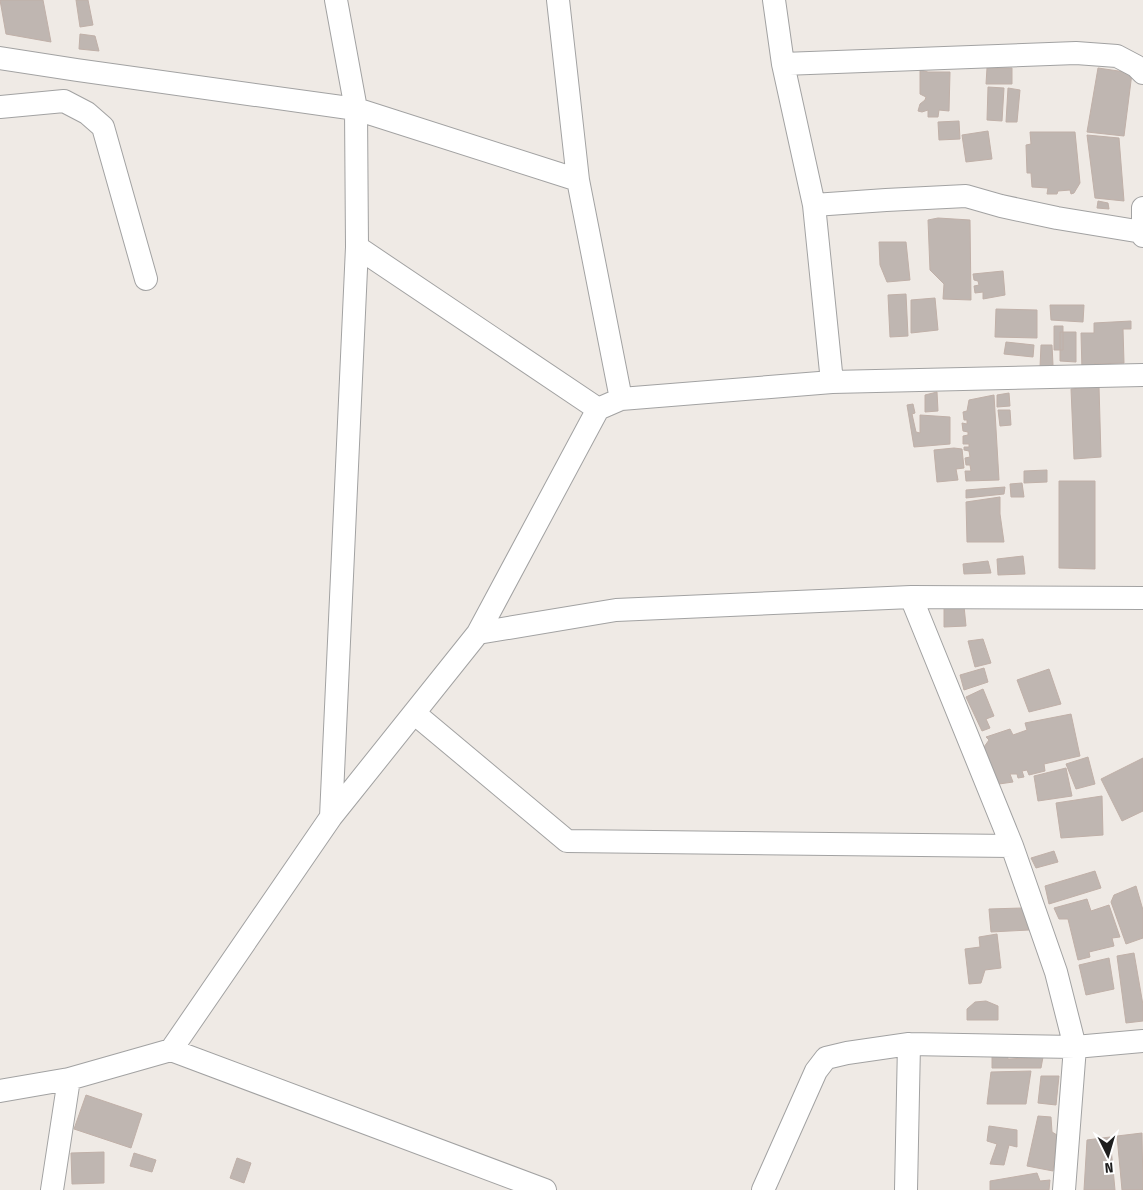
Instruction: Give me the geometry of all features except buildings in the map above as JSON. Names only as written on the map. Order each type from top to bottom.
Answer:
[{"type":"street","points":[[330,817],[357,247],[356,109],[336,0]]},
{"type":"street","points":[[558,0],[578,180],[621,399]]},
{"type":"street","points":[[774,0],[783,64],[814,205],[832,382]]},
{"type":"street","points":[[783,64],[1076,53],[1117,56],[1136,66],[1143,73]]},
{"type":"street","points":[[0,58],[87,72],[356,109],[578,180]]},
{"type":"street","points":[[0,107],[64,102],[87,113],[103,127],[146,279]]},
{"type":"street","points":[[814,205],[966,196],[1029,212],[1142,232]]},
{"type":"street","points":[[1143,208],[1143,236]]},
{"type":"street","points":[[357,247],[598,409]]},
{"type":"street","points":[[171,1050],[330,817],[478,633],[598,409],[621,399],[832,382],[1143,375]]},
{"type":"street","points":[[478,633],[616,610],[911,597],[1143,598]]},
{"type":"street","points":[[911,597],[1012,846],[1056,972],[1075,1047],[1064,1190]]},
{"type":"street","points":[[414,713],[567,841],[1012,846]]},
{"type":"street","points":[[762,1190],[816,1071],[826,1058],[909,1044],[1075,1047],[1143,1041]]},
{"type":"street","points":[[906,1190],[909,1044]]},
{"type":"street","points":[[0,1091],[69,1079],[171,1050],[545,1190]]},
{"type":"street","points":[[52,1190],[69,1079]]}]
